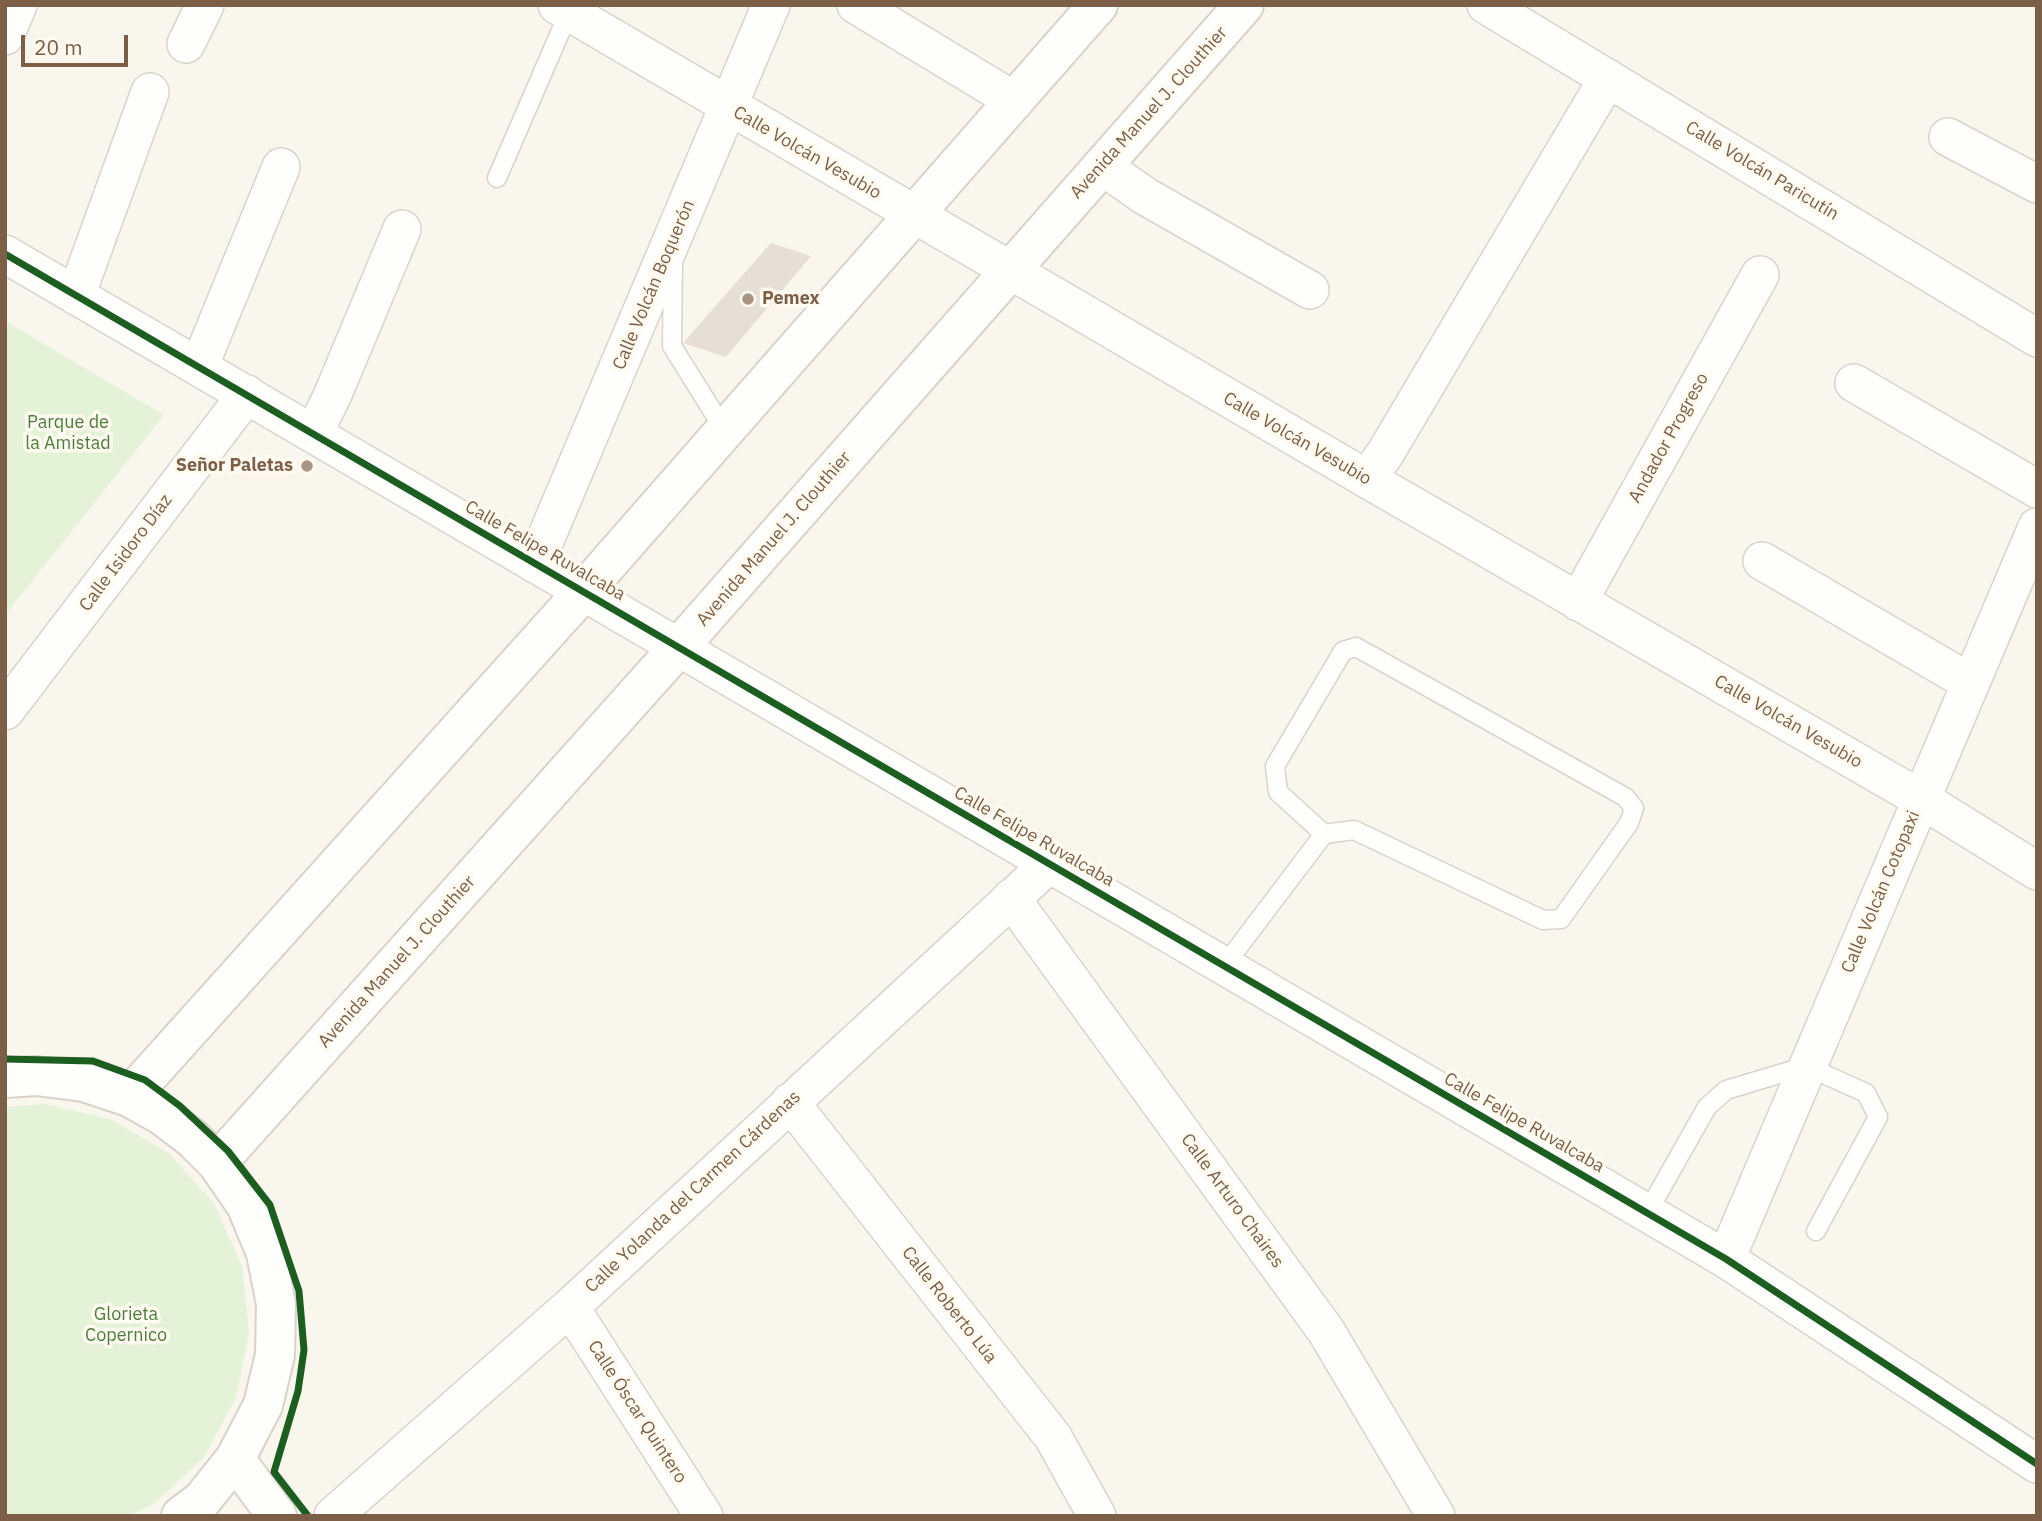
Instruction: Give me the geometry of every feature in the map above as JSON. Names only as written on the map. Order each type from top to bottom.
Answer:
[{"type":"main road","points":[[129,1097],[583,592],[1098,5]]},
{"type":"main road","name":"Avenida Manuel J. Clouthier","points":[[217,1163],[678,648],[1244,5]]},
{"type":"main road","points":[[5,1078],[36,1076],[84,1082],[129,1097],[163,1116],[193,1139],[217,1163],[246,1205],[266,1253],[276,1304],[275,1355],[263,1405],[235,1459],[202,1500],[181,1516]]},
{"type":"main road","points":[[235,1459],[277,1516]]},
{"type":"street","points":[[5,36],[18,5]]},
{"type":"street","points":[[186,44],[205,5]]},
{"type":"street","name":"Calle Volcán Boquerón","points":[[535,564],[771,5]]},
{"type":"street","points":[[856,5],[1015,101]]},
{"type":"street","name":"Calle Volcán Paricutín","points":[[1486,5],[2037,338]]},
{"type":"street","name":"Calle Volcán Vesubio","points":[[563,9],[914,216],[1921,799],[2037,871]]},
{"type":"street","points":[[1367,479],[1393,441],[1608,78]]},
{"type":"street","points":[[76,296],[150,92]]},
{"type":"street","points":[[1948,136],[2037,184]]},
{"type":"street","points":[[1102,166],[1146,196],[1310,290]]},
{"type":"street","points":[[199,367],[281,167]]},
{"type":"street","points":[[314,433],[402,229]]},
{"type":"street","name":"Calle Felipe Ruvalcaba","points":[[5,254],[1726,1259],[2037,1464]]},
{"type":"street","name":"Andador Progreso","points":[[1578,601],[1760,275]]},
{"type":"street","points":[[1854,383],[2037,489]]},
{"type":"street","name":"Calle Isidoro Díaz","points":[[5,711],[247,394]]},
{"type":"street","name":"Calle Volcán Cotopaxi","points":[[1726,1259],[2037,527]]},
{"type":"street","points":[[1762,561],[1970,683]]},
{"type":"street","name":"Calle Yolanda del Carmen Cárdenas","points":[[333,1516],[570,1307],[1049,864]]},
{"type":"street","name":"Calle Arturo Chaires","points":[[1011,898],[1326,1331],[1436,1516]]},
{"type":"street","name":"Calle Roberto Lúa","points":[[790,1102],[1053,1437],[1097,1516]]},
{"type":"street","name":"Calle Óscar Quintero","points":[[570,1307],[704,1516]]},
{"type":"lane","points":[[497,178],[563,9]]},
{"type":"lane","points":[[674,240],[671,345],[725,431]]},
{"type":"lane","points":[[1224,966],[1324,834],[1354,830],[1543,920],[1560,919],[1629,823],[1634,808],[1625,797],[1356,647],[1343,650],[1275,766],[1278,792],[1324,834]]},
{"type":"lane","points":[[1647,1213],[1707,1107],[1726,1090],[1806,1066],[1866,1093],[1878,1117],[1816,1231]]},
{"type":"green space","name":"Parque de la Amistad","points":[[5,321],[164,415],[5,615]]},
{"type":"green space","name":"Glorieta Copernico","points":[[46,1104],[112,1120],[170,1154],[214,1204],[242,1266],[249,1333],[236,1398],[204,1457],[155,1503],[128,1516],[5,1516],[5,1107]]},
{"type":"building","name":"Pemex","points":[[771,243],[811,256],[726,357],[683,343]]},
{"type":"cycle path","points":[[5,254],[1726,1259],[2037,1464]]},
{"type":"cycle path","points":[[5,1059],[93,1061],[145,1080],[180,1106],[228,1151],[270,1205],[299,1291],[304,1350],[298,1391],[274,1472],[308,1516]]},
{"type":"place","name":"Pemex","points":[[748,299]]},
{"type":"place","name":"Señor Paletas","points":[[307,466]]}]
